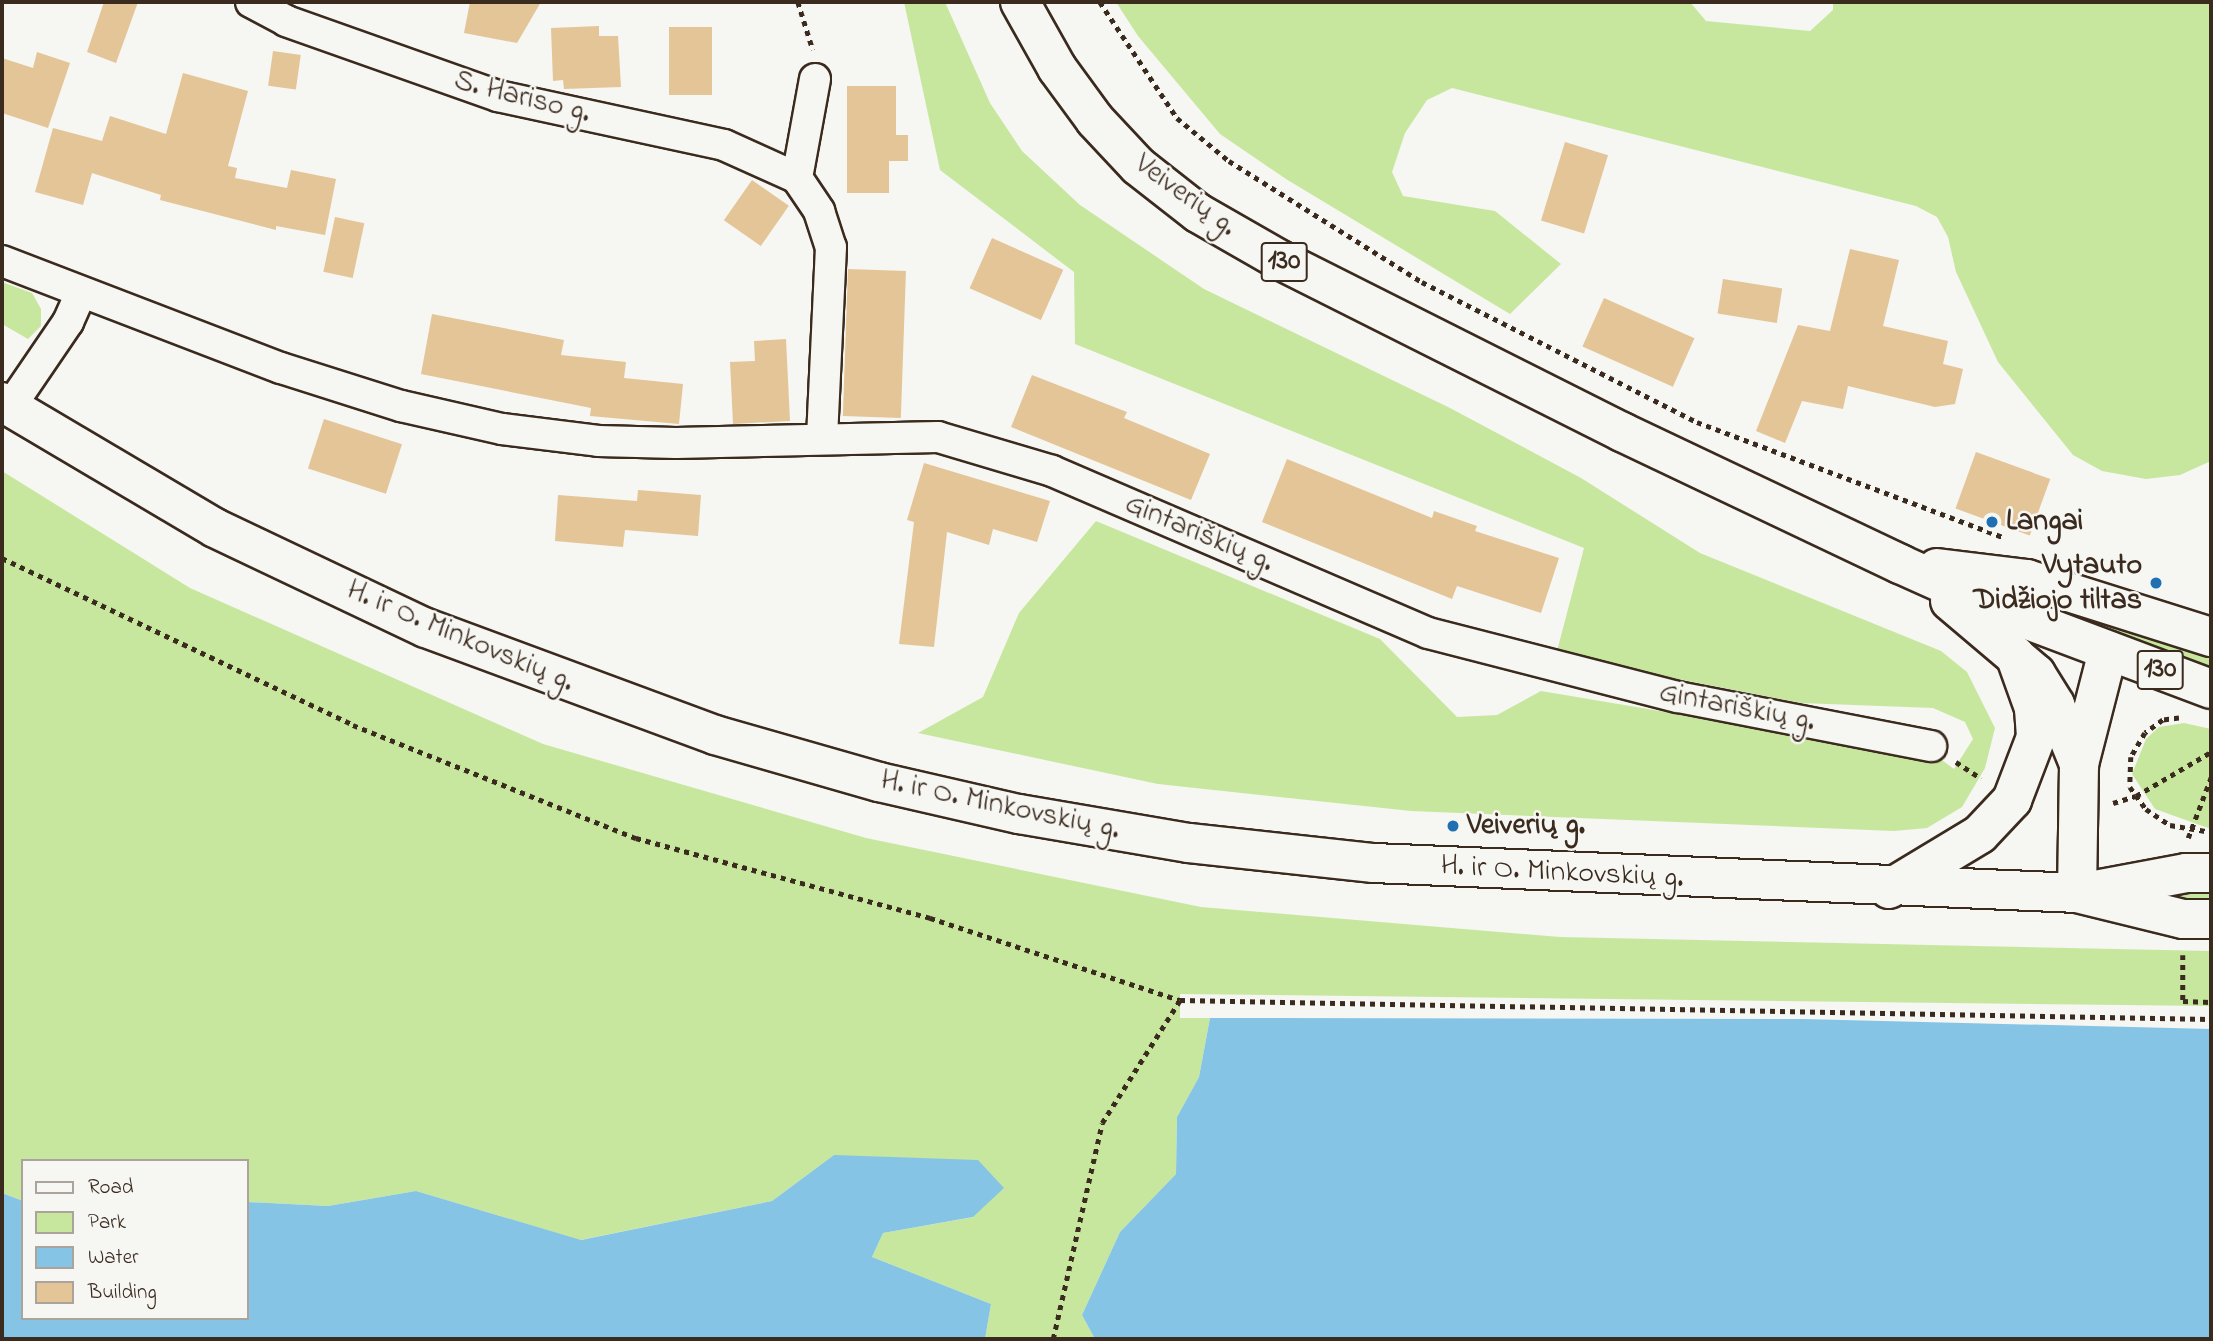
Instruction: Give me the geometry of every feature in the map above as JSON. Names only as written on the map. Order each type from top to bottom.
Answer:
[{"type":"main road","name":"Veiverių g.","points":[[1020,2],[1058,68],[1095,120],[1138,166],[1198,213],[1280,260],[1622,432],[1900,564],[2108,651],[2200,703]]},
{"type":"main road","name":"H. ir O. Minkovskių g.","points":[[6,405],[215,528],[426,628],[715,735],[879,782],[1019,814],[1189,843],[1374,863],[1889,889],[2077,893],[2186,873],[2211,873]]},
{"type":"main road","name":"Veiverių g.","points":[[1900,564],[2027,579],[2211,637]]},
{"type":"main road","points":[[1900,564],[2036,674],[2055,705],[2078,764]]},
{"type":"main road","points":[[2027,579],[2108,651],[2078,764],[2077,893]]},
{"type":"main road","points":[[1889,889],[1980,834],[2012,800],[2036,737],[2034,708],[2015,655]]},
{"type":"main road","name":"H. ir O. Minkovskių g.","points":[[2077,893],[2183,919],[2197,931]]},
{"type":"street","name":"S. Hariso g.","points":[[251,2],[286,21],[498,96],[723,145],[797,178]]},
{"type":"street","points":[[2,261],[281,368],[401,406],[502,429],[650,443],[822,439],[831,247],[819,211],[797,178],[815,79]]},
{"type":"street","points":[[6,405],[68,322],[81,293]]},
{"type":"street","name":"Gintariškių g.","points":[[822,439],[938,437],[986,450],[1052,471],[1427,633],[1678,697],[1931,746]]},
{"type":"path","points":[[798,2],[812,42],[815,79]]},
{"type":"path","points":[[1100,2],[1177,118],[1228,161],[1422,282],[1697,422],[2010,540]]},
{"type":"path","points":[[2,558],[353,725],[636,838],[930,918],[1180,1000],[2211,1019]]},
{"type":"path","points":[[2200,703],[2163,720],[2144,733],[2131,757],[2130,788],[2146,809],[2170,825],[2211,832]]},
{"type":"path","points":[[1931,746],[1992,785]]},
{"type":"path","points":[[2136,796],[2211,752]]},
{"type":"path","points":[[2189,830],[2211,777]]},
{"type":"path","points":[[2197,931],[2183,1001],[2211,1002]]},
{"type":"path","points":[[1052,1339],[1102,1123],[1180,1000]]},
{"type":"green space","points":[[904,2],[945,2],[990,103],[1022,151],[1080,205],[1204,289],[1450,408],[1581,478],[1700,553],[1941,651],[1967,672],[1995,728],[1985,768],[1962,807],[1927,828],[1894,831],[1411,811],[1158,784],[918,733],[983,697],[1019,613],[1096,521],[1380,639],[1457,717],[1497,715],[1541,691],[1939,758],[1954,769],[1973,739],[1965,722],[1933,708],[1801,703],[1556,655],[1584,548],[1075,344],[1074,272],[940,170]]},
{"type":"green space","points":[[1116,2],[1690,2],[1706,21],[1810,31],[1833,10],[1833,2],[2211,2],[2211,461],[2180,475],[2146,479],[2102,471],[2073,455],[1998,362],[1956,272],[1948,237],[1937,217],[1916,206],[1452,88],[1427,100],[1405,133],[1392,172],[1403,196],[1495,211],[1561,264],[1510,314],[1286,179],[1220,134],[1138,36]]},
{"type":"green space","points":[[2,282],[32,293],[41,309],[41,326],[28,339],[2,324]]},
{"type":"green space","points":[[2,471],[190,588],[543,744],[866,838],[1201,907],[1560,937],[2211,951],[2211,1006],[1180,994],[1180,1018],[1210,1018],[1199,1077],[1177,1117],[1176,1174],[1120,1232],[1082,1315],[1095,1339],[985,1339],[991,1304],[872,1257],[883,1233],[974,1217],[834,1155],[772,1201],[580,1240],[416,1191],[328,1206],[248,1202],[248,1159],[21,1159],[21,1200],[2,1193]]},
{"type":"green space","points":[[2081,614],[2211,649],[2211,667],[2086,622]]},
{"type":"green space","points":[[2184,723],[2211,729],[2211,829],[2155,809],[2132,774],[2146,739],[2159,727]]},
{"type":"green space","points":[[2211,891],[2211,903],[2171,902],[2167,893]]},
{"type":"water","points":[[1210,1018],[1802,1019],[2211,1029],[2211,1339],[1095,1339],[1082,1315],[1120,1232],[1176,1174],[1177,1117],[1199,1077]]},
{"type":"water","points":[[834,1155],[978,1160],[1004,1188],[973,1217],[883,1233],[872,1257],[991,1304],[985,1339],[2,1339],[2,1193],[21,1200],[21,1320],[248,1320],[248,1202],[328,1206],[416,1191],[581,1240],[772,1201]]},
{"type":"building","points":[[104,2],[138,2],[116,63],[87,52]]},
{"type":"building","points":[[470,2],[541,2],[517,43],[464,33]]},
{"type":"building","points":[[599,26],[599,36],[618,36],[621,87],[564,89],[563,80],[553,81],[551,28]]},
{"type":"building","points":[[669,27],[712,27],[712,95],[669,95]]},
{"type":"building","points":[[273,51],[301,55],[296,90],[268,86]]},
{"type":"building","points":[[37,52],[70,63],[48,128],[2,113],[2,58],[33,68]]},
{"type":"building","points":[[183,73],[248,91],[228,166],[237,168],[235,178],[287,188],[291,170],[336,179],[325,235],[276,226],[276,230],[160,200],[161,195],[92,173],[83,205],[35,192],[53,128],[102,141],[110,116],[166,134]]},
{"type":"building","points":[[847,86],[896,86],[896,135],[908,135],[908,161],[889,161],[889,193],[847,193]]},
{"type":"building","points":[[1565,142],[1608,155],[1584,234],[1541,220]]},
{"type":"building","points":[[752,180],[789,206],[761,246],[724,220]]},
{"type":"building","points":[[335,217],[364,223],[353,278],[323,272]]},
{"type":"building","points":[[992,238],[1063,270],[1041,320],[970,288]]},
{"type":"building","points":[[1850,249],[1899,260],[1883,326],[1948,341],[1943,364],[1963,369],[1955,404],[1935,407],[1848,386],[1843,409],[1802,401],[1785,443],[1756,431],[1798,325],[1830,331]]},
{"type":"building","points":[[848,269],[906,271],[901,418],[843,416]]},
{"type":"building","points":[[1723,279],[1782,288],[1777,323],[1718,314]]},
{"type":"building","points":[[1604,298],[1694,338],[1673,387],[1582,346]]},
{"type":"building","points":[[432,314],[564,340],[561,355],[626,362],[624,378],[683,384],[679,424],[590,416],[591,408],[421,374]]},
{"type":"building","points":[[786,339],[790,421],[733,424],[730,362],[755,361],[754,341]]},
{"type":"building","points":[[1032,375],[1127,412],[1124,418],[1210,454],[1191,500],[1011,427]]},
{"type":"building","points":[[324,419],[402,444],[386,494],[308,468]]},
{"type":"building","points":[[1976,452],[2050,479],[2030,535],[1955,508]]},
{"type":"building","points":[[1287,459],[1432,518],[1434,511],[1477,526],[1475,531],[1559,558],[1541,613],[1457,586],[1452,599],[1262,522]]},
{"type":"building","points":[[924,463],[1050,501],[1037,542],[993,529],[989,545],[947,532],[934,647],[899,644],[914,522],[907,520]]},
{"type":"building","points":[[638,490],[701,495],[698,536],[625,530],[623,547],[555,541],[558,495],[637,501]]},
{"type":"place","name":"Langai","points":[[1992,522]]},
{"type":"place","name":"Vytauto Didžiojo tiltas","points":[[2156,583]]},
{"type":"place","name":"Veiverių g.","points":[[1453,826]]}]
